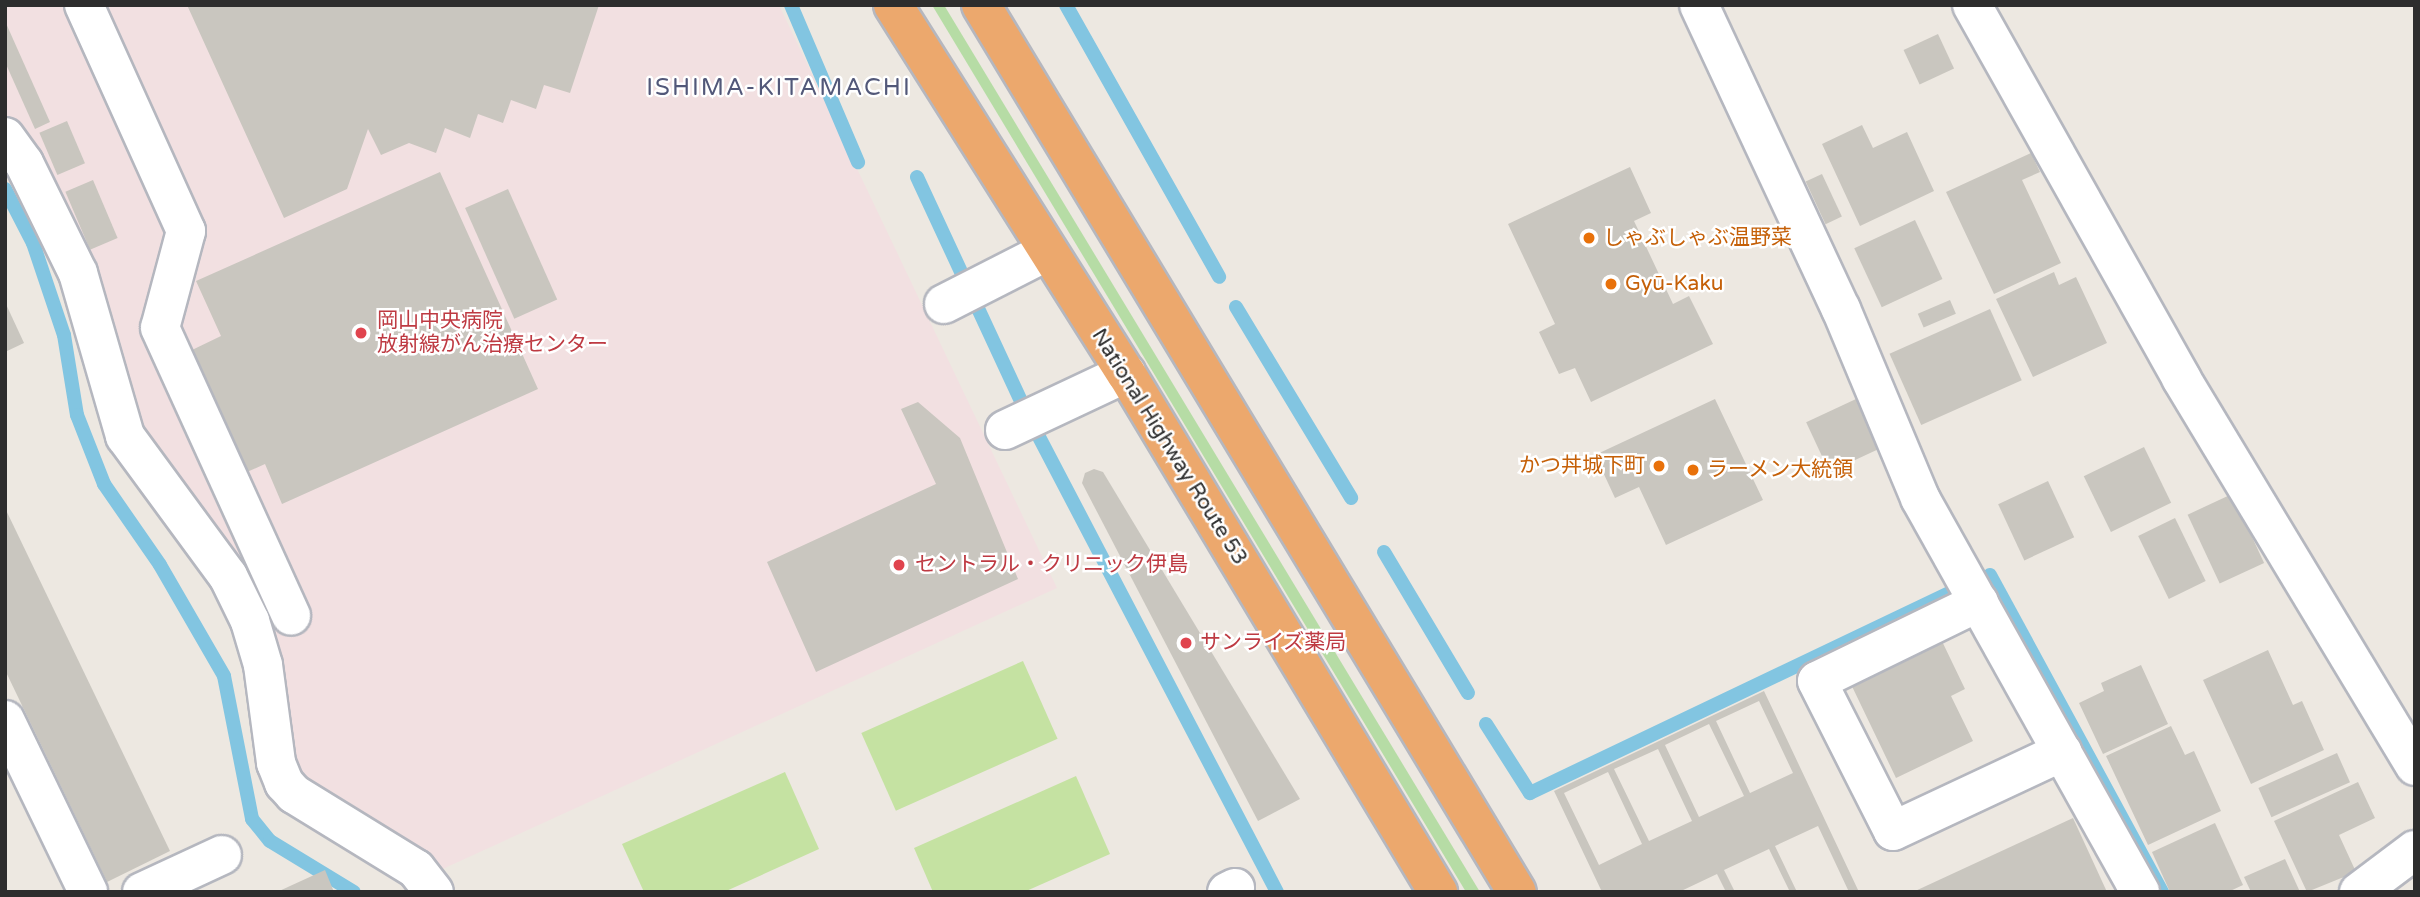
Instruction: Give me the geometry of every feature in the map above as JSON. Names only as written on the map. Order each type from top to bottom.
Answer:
[{"type":"highway","name":"National Highway Route 53","points":[[893,5],[1046,252],[1126,373],[1438,892]]},
{"type":"highway","points":[[981,5],[1517,892]]},
{"type":"street","points":[[84,5],[186,231],[160,328],[291,616]]},
{"type":"street","points":[[1699,5],[1841,309],[1920,498],[2140,892]]},
{"type":"street","points":[[1972,5],[2181,377],[2415,766]]},
{"type":"street","points":[[5,137],[24,163],[79,273],[125,436],[228,576],[250,621],[263,665],[276,763],[284,783],[295,794],[416,869],[434,892]]},
{"type":"street","points":[[961,295],[1046,252]]},
{"type":"street","points":[[1022,422],[1126,373]]},
{"type":"street","points":[[1979,602],[1817,681],[1893,831],[2062,752]]},
{"type":"street","points":[[5,720],[88,892]]},
{"type":"street","points":[[2358,892],[2415,850]]},
{"type":"street","points":[[142,892],[222,855]]},
{"type":"shaded area","points":[[5,5],[779,5],[1057,588],[436,872],[297,777],[287,736],[142,438],[38,158],[5,112]]},
{"type":"green space","points":[[932,5],[944,5],[1480,892],[1466,892]]},
{"type":"green space","points":[[1023,661],[1058,739],[896,811],[861,733]]},
{"type":"green space","points":[[785,772],[819,849],[724,892],[644,892],[622,844]]},
{"type":"green space","points":[[1076,776],[1110,854],[1024,892],[933,892],[914,848]]},
{"type":"building","points":[[187,5],[599,5],[570,93],[544,85],[536,109],[511,100],[503,123],[478,114],[470,138],[445,128],[436,153],[409,143],[381,155],[368,129],[347,189],[284,218]]},
{"type":"building","points":[[5,21],[50,122],[35,129],[5,62]]},
{"type":"building","points":[[1938,34],[1954,68],[1920,84],[1904,50]]},
{"type":"building","points":[[67,121],[85,163],[57,175],[39,133]]},
{"type":"building","points":[[1862,125],[1873,148],[1907,132],[1934,191],[1860,226],[1822,144]]},
{"type":"building","points":[[2031,153],[2040,172],[2022,180],[2061,263],[1994,294],[1946,192]]},
{"type":"building","points":[[1630,167],[1651,213],[1634,221],[1673,304],[1689,296],[1713,344],[1591,402],[1575,368],[1559,374],[1539,332],[1555,324],[1508,224]]},
{"type":"building","points":[[440,172],[538,389],[282,504],[265,464],[247,472],[192,350],[221,336],[196,281]]},
{"type":"building","points":[[1822,174],[1842,217],[1826,224],[1806,182]]},
{"type":"building","points":[[93,180],[118,238],[90,250],[65,192]]},
{"type":"building","points":[[508,189],[557,300],[514,319],[465,208]]},
{"type":"building","points":[[1915,220],[1942,279],[1882,307],[1854,248]]},
{"type":"building","points":[[2054,272],[2059,285],[2076,277],[2107,343],[2033,377],[1996,299]]},
{"type":"building","points":[[1950,300],[1956,314],[1924,327],[1918,314]]},
{"type":"building","points":[[5,302],[24,343],[5,352]]},
{"type":"building","points":[[1990,309],[2022,380],[1921,425],[1890,354]]},
{"type":"building","points":[[1715,399],[1763,500],[1666,545],[1639,487],[1615,498],[1595,455]]},
{"type":"building","points":[[1856,399],[1879,449],[1829,472],[1806,422]]},
{"type":"building","points":[[918,402],[960,438],[1018,579],[816,672],[767,562],[936,484],[901,409]]},
{"type":"building","points":[[2144,447],[2171,503],[2111,532],[2084,476]]},
{"type":"building","points":[[1094,469],[1103,472],[1300,799],[1258,821],[1082,483],[1085,473]]},
{"type":"building","points":[[2048,481],[2074,537],[2024,560],[1998,504]]},
{"type":"building","points":[[2232,494],[2264,563],[2220,584],[2188,515]]},
{"type":"building","points":[[5,508],[170,851],[107,882],[5,670]]},
{"type":"building","points":[[2175,518],[2206,581],[2169,599],[2138,536]]},
{"type":"building","points":[[1939,635],[1965,689],[1951,696],[1973,741],[1896,778],[1848,678]]},
{"type":"building","points":[[2268,650],[2293,705],[2302,701],[2324,750],[2251,784],[2203,680]]},
{"type":"building","points":[[2141,665],[2168,724],[2103,754],[2079,703],[2104,691],[2101,683]]},
{"type":"building","points":[[1764,691],[1859,892],[1849,892],[1818,826],[1775,846],[1797,892],[1790,892],[1769,849],[1724,870],[1735,892],[1726,892],[1717,874],[1679,892],[1602,892],[1554,791]],"holes":[[[1759,701],[1793,773],[1750,793],[1716,721]],[[1709,724],[1744,796],[1699,817],[1665,745]],[[1658,749],[1692,821],[1649,841],[1614,769]],[[1608,772],[1642,844],[1599,865],[1564,793]]]},
{"type":"building","points":[[2171,726],[2185,755],[2194,751],[2221,811],[2148,845],[2106,756]]},
{"type":"building","points":[[2337,753],[2350,782],[2271,817],[2258,788]]},
{"type":"building","points":[[2358,782],[2375,818],[2339,835],[2356,872],[2307,892],[2274,821]]},
{"type":"building","points":[[2073,818],[2107,892],[1913,892]]},
{"type":"building","points":[[2215,823],[2243,885],[2228,892],[2170,892],[2152,852]]},
{"type":"building","points":[[2285,859],[2300,892],[2251,892],[2244,877]]},
{"type":"building","points":[[325,870],[334,892],[277,892]]},
{"type":"waterway","points":[[791,5],[858,162]]},
{"type":"waterway","points":[[1066,5],[1219,277]]},
{"type":"waterway","points":[[917,177],[1027,414],[1277,892]]},
{"type":"waterway","points":[[5,189],[33,243],[64,335],[77,415],[104,484],[160,565],[224,676],[252,819],[270,841],[354,892]]},
{"type":"waterway","points":[[1236,307],[1351,498]]},
{"type":"waterway","points":[[1384,552],[1468,693]]},
{"type":"waterway","points":[[1990,575],[2162,892]]},
{"type":"waterway","points":[[1486,724],[1530,793],[1956,590]]},
{"type":"place","name":"しゃぶしゃぶ温野菜","points":[[1589,238]]},
{"type":"place","name":"Gyū-Kaku","points":[[1611,284]]},
{"type":"place","name":"岡山中央病院 放射線がん治療センター","points":[[361,333]]},
{"type":"place","name":"かつ丼城下町","points":[[1659,466]]},
{"type":"place","name":"ラーメン大統領","points":[[1693,470]]},
{"type":"place","name":"セントラル・クリニック伊島","points":[[899,565]]},
{"type":"place","name":"サンライズ薬局","points":[[1186,643]]},
{"type":"district","name":"ISHIMA-KITAMACHI","points":[[779,88]]}]
